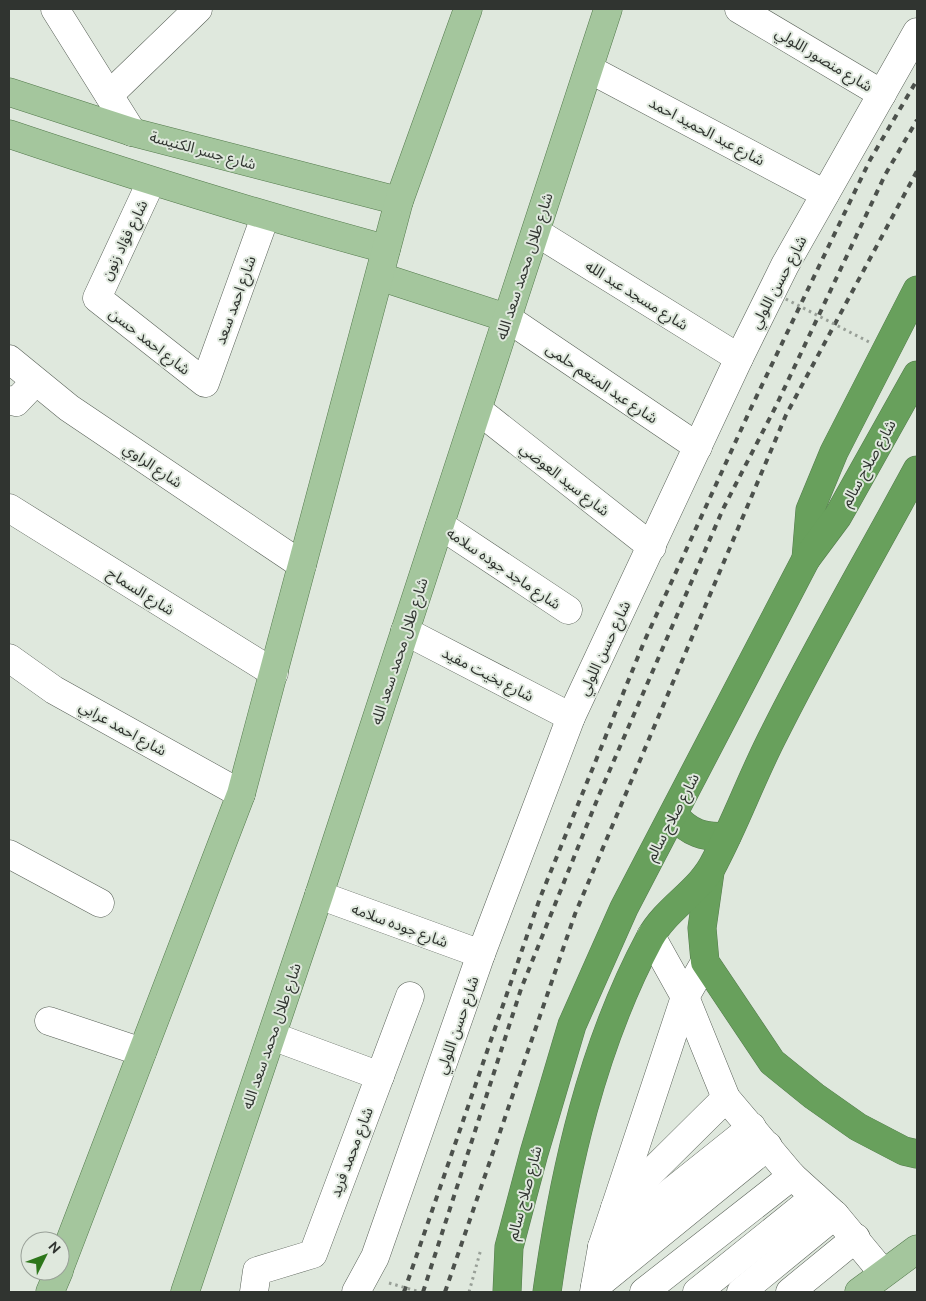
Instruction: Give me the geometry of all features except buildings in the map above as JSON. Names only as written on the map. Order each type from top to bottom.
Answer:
[{"type":"highway","points":[[806,559],[810,510],[834,452],[917,290]]},
{"type":"highway","name":"شارع صلاح سالم","points":[[507,1292],[510,1247],[534,1153],[572,1025],[624,908],[806,559],[838,516],[917,375]]},
{"type":"highway","points":[[917,470],[774,732],[710,872],[702,928],[705,962],[772,1062],[814,1096],[858,1127],[904,1151],[917,1154]]},
{"type":"highway","points":[[674,815],[683,825],[697,834],[710,838],[727,836]]},
{"type":"highway","points":[[547,1292],[557,1220],[601,1047],[628,982],[651,936],[658,925],[710,872]]},
{"type":"main road","points":[[70,1241],[241,794],[381,277],[386,249],[399,201],[468,9]]},
{"type":"main road","name":"شارع طلال محمد سعد الله","points":[[185,1292],[319,895],[608,9]]},
{"type":"main road","name":"شارع جسر الكنيسة","points":[[9,92],[132,132],[399,201]]},
{"type":"main road","points":[[9,134],[152,182],[265,217],[386,249]]},
{"type":"main road","points":[[381,277],[507,318]]},
{"type":"main road","points":[[860,1292],[917,1249]]},
{"type":"street","points":[[55,9],[132,132]]},
{"type":"street","points":[[109,95],[198,9]]},
{"type":"street","name":"شارع منصور اللولي","points":[[739,9],[882,94]]},
{"type":"street","name":"شارع حسن اللولي","points":[[356,1292],[375,1257],[481,954],[571,717],[739,358],[786,265],[917,32]]},
{"type":"street","name":"شارع عبد الحميد احمد","points":[[589,69],[825,194]]},
{"type":"street","name":"شارع فؤاد زنون","points":[[97,298],[152,182]]},
{"type":"street","name":"شارع احمد سعد","points":[[205,383],[265,217]]},
{"type":"street","name":"شارع مسجد عبد الله","points":[[536,232],[739,358]]},
{"type":"street","name":"شارع احمد حسن","points":[[97,298],[205,383]]},
{"type":"street","name":"شارع عبد المنعم حلمى","points":[[507,318],[698,447]]},
{"type":"street","name":"شارع الراوي","points":[[9,359],[34,382],[69,408],[302,565]]},
{"type":"street","points":[[9,400],[16,402],[20,400],[34,382]]},
{"type":"street","name":"شارع سيد العوضي","points":[[478,410],[652,547]]},
{"type":"street","name":"شارع السماح","points":[[9,508],[274,673]]},
{"type":"street","name":"شارع ماجد جوده سلامه","points":[[440,525],[568,610]]},
{"type":"street","name":"شارع بخيت مفيد","points":[[405,631],[571,717]]},
{"type":"street","name":"شارع احمد عرابي","points":[[9,658],[54,690],[241,794]]},
{"type":"street","points":[[9,854],[100,903]]},
{"type":"street","name":"شارع جوده سلامه","points":[[319,895],[481,954]]},
{"type":"street","points":[[651,936],[685,997],[726,1098],[792,1176],[835,1215],[856,1238],[883,1273]]},
{"type":"street","points":[[594,1290],[602,1247],[685,997],[705,962]]},
{"type":"street","name":"شارع محمد فريد","points":[[256,1282],[313,1254],[410,996]]},
{"type":"street","points":[[49,1020],[142,1052]]},
{"type":"street","points":[[272,1036],[380,1076]]},
{"type":"street","points":[[615,1208],[726,1098]]},
{"type":"street","points":[[602,1247],[760,1137]]},
{"type":"street","points":[[594,1290],[760,1137]]},
{"type":"street","points":[[644,1292],[792,1176]]},
{"type":"street","points":[[696,1292],[815,1196]]},
{"type":"street","points":[[741,1292],[835,1215]]},
{"type":"street","points":[[790,1292],[856,1238]]},
{"type":"path","points":[[780,296],[869,342]]},
{"type":"path","points":[[469,1292],[483,1241]]},
{"type":"path","points":[[389,1282],[420,1292]]},
{"type":"railway","points":[[404,1292],[540,898],[644,642],[751,408],[870,160],[917,80]]},
{"type":"railway","points":[[423,1292],[521,989],[599,795],[723,509],[776,406],[885,175],[917,120]]},
{"type":"railway","points":[[445,1292],[575,914],[786,415],[917,171]]}]
